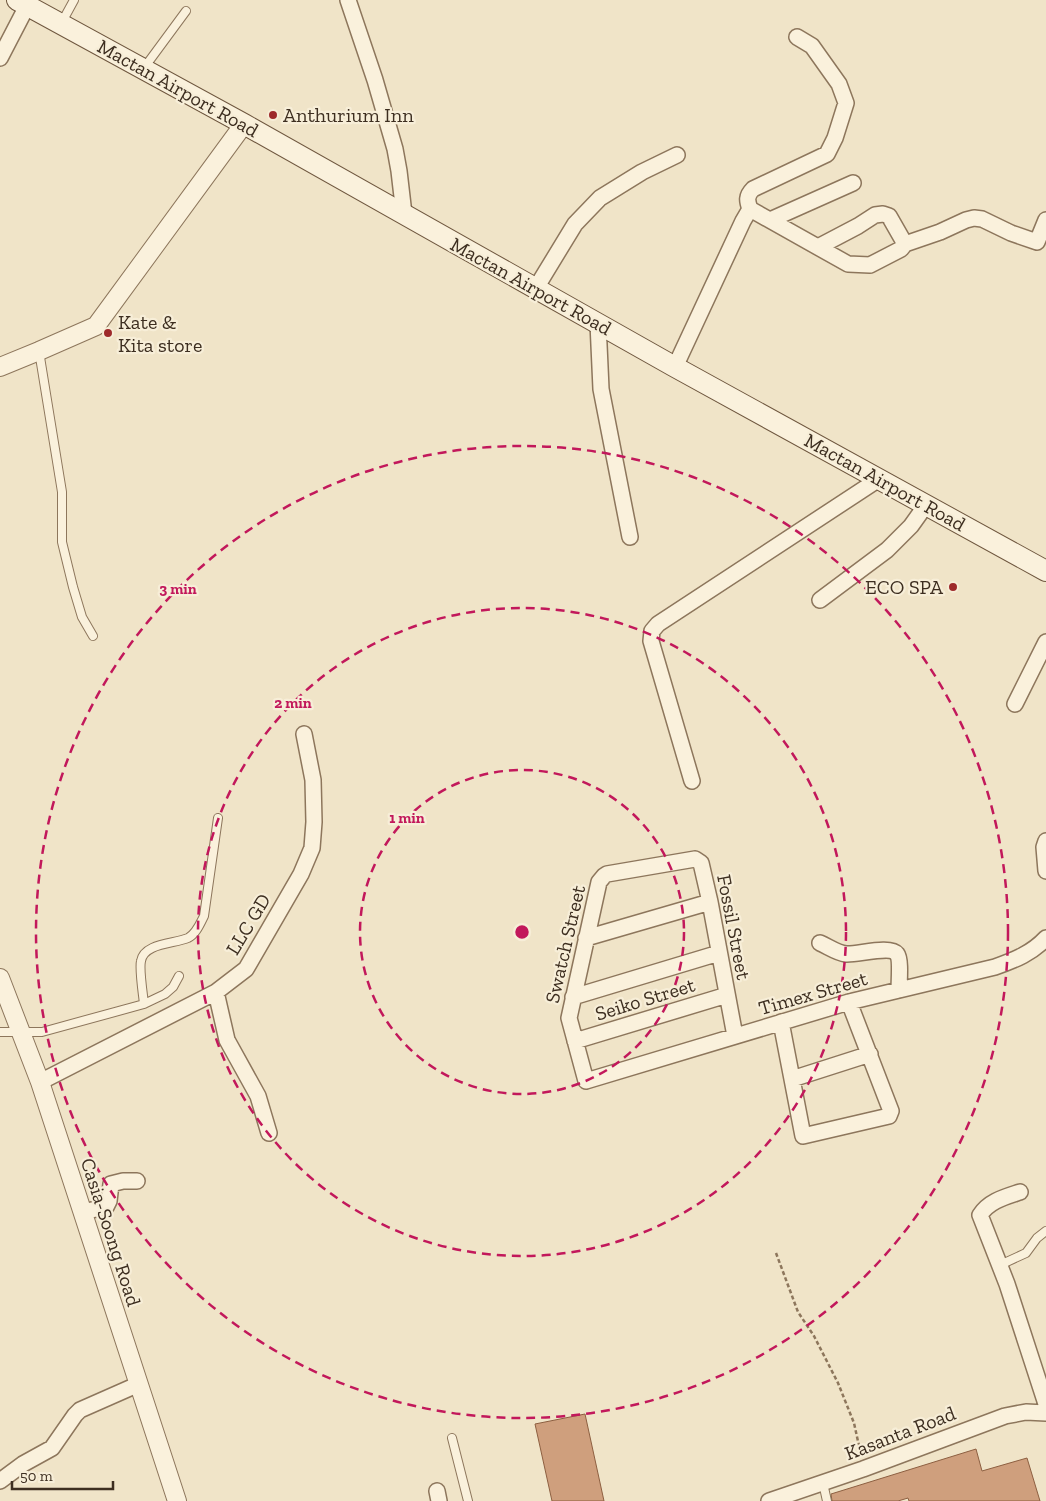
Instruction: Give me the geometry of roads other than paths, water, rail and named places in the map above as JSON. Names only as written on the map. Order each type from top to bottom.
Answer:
[{"type":"main road","name":"Mactan Airport Road","points":[[22,3],[244,124],[675,367],[1046,571]]},
{"type":"street","points":[[348,0],[375,80],[395,149],[404,214]]},
{"type":"street","points":[[0,58],[22,3]]},
{"type":"street","points":[[797,37],[812,46],[839,84],[846,103],[835,138],[827,154],[753,189],[747,201],[750,210],[848,264],[861,266],[870,265],[891,255],[905,244],[974,218],[982,219],[1011,233],[1041,244],[1046,220]]},
{"type":"street","points":[[0,367],[96,326],[244,124]]},
{"type":"street","points":[[536,288],[574,224],[600,198],[642,172],[677,154]]},
{"type":"street","points":[[770,220],[853,182]]},
{"type":"street","points":[[675,367],[743,221],[750,210]]},
{"type":"street","points":[[818,247],[875,215],[883,214],[889,216],[905,244]]},
{"type":"street","points":[[598,323],[601,389],[630,537]]},
{"type":"street","points":[[692,781],[652,641],[652,631],[658,624],[879,479]]},
{"type":"street","points":[[820,600],[887,550],[911,526],[926,505]]},
{"type":"street","points":[[1015,704],[1046,642]]},
{"type":"street","name":"LLC GD","points":[[40,1082],[216,992],[246,969],[301,874],[312,848],[314,822],[313,780],[304,734]]},
{"type":"street","points":[[1046,841],[1044,848],[1046,871]]},
{"type":"street","name":"Swatch Street","points":[[586,1081],[569,1018],[599,882],[608,874],[695,859]]},
{"type":"street","name":"Fossil Street","points":[[695,859],[701,863],[710,902],[735,1036]]},
{"type":"street","points":[[586,938],[710,902]]},
{"type":"street","name":"Timex Street","points":[[586,1081],[850,1002],[995,967],[1016,960],[1037,948],[1046,938]]},
{"type":"street","points":[[820,943],[832,950],[848,954],[887,950],[896,953],[898,957],[899,990]]},
{"type":"street","points":[[573,998],[720,953]]},
{"type":"street","name":"Casia-Soong Road","points":[[0,978],[40,1082],[177,1501]]},
{"type":"street","points":[[216,992],[228,1040],[258,1096],[269,1133]]},
{"type":"street","name":"Seiko Street","points":[[575,1040],[727,995]]},
{"type":"street","points":[[781,1022],[803,1136],[889,1116],[891,1111],[850,1002]]},
{"type":"street","points":[[792,1079],[870,1054]]},
{"type":"street","points":[[82,1212],[106,1207],[109,1201],[111,1184],[123,1181],[137,1182]]},
{"type":"street","points":[[1020,1192],[986,1206],[980,1215],[1000,1265],[1046,1404]]},
{"type":"street","points":[[0,1481],[23,1464],[52,1448],[80,1410],[139,1384]]},
{"type":"street","name":"Kasanta Road","points":[[769,1501],[864,1469],[1005,1416],[1026,1412],[1046,1413]]},
{"type":"lane","points":[[61,24],[74,0]]},
{"type":"lane","points":[[143,69],[186,12]]},
{"type":"lane","points":[[40,351],[62,492],[62,542],[72,587],[82,617],[93,636]]},
{"type":"lane","points":[[144,1004],[140,961],[143,954],[148,949],[190,937],[199,928],[204,916],[218,818]]},
{"type":"lane","points":[[0,1032],[42,1032],[144,1004],[165,994],[179,976]]},
{"type":"lane","points":[[1000,1265],[1026,1254],[1037,1238],[1046,1230]]},
{"type":"lane","points":[[452,1438],[468,1501]]},
{"type":"lane","points":[[823,1483],[827,1501]]},
{"type":"place","name":"Anthurium Inn","points":[[273,115]]},
{"type":"place","name":"Kate & Kita store","points":[[108,333]]},
{"type":"place","name":"ECO SPA","points":[[953,587]]}]
